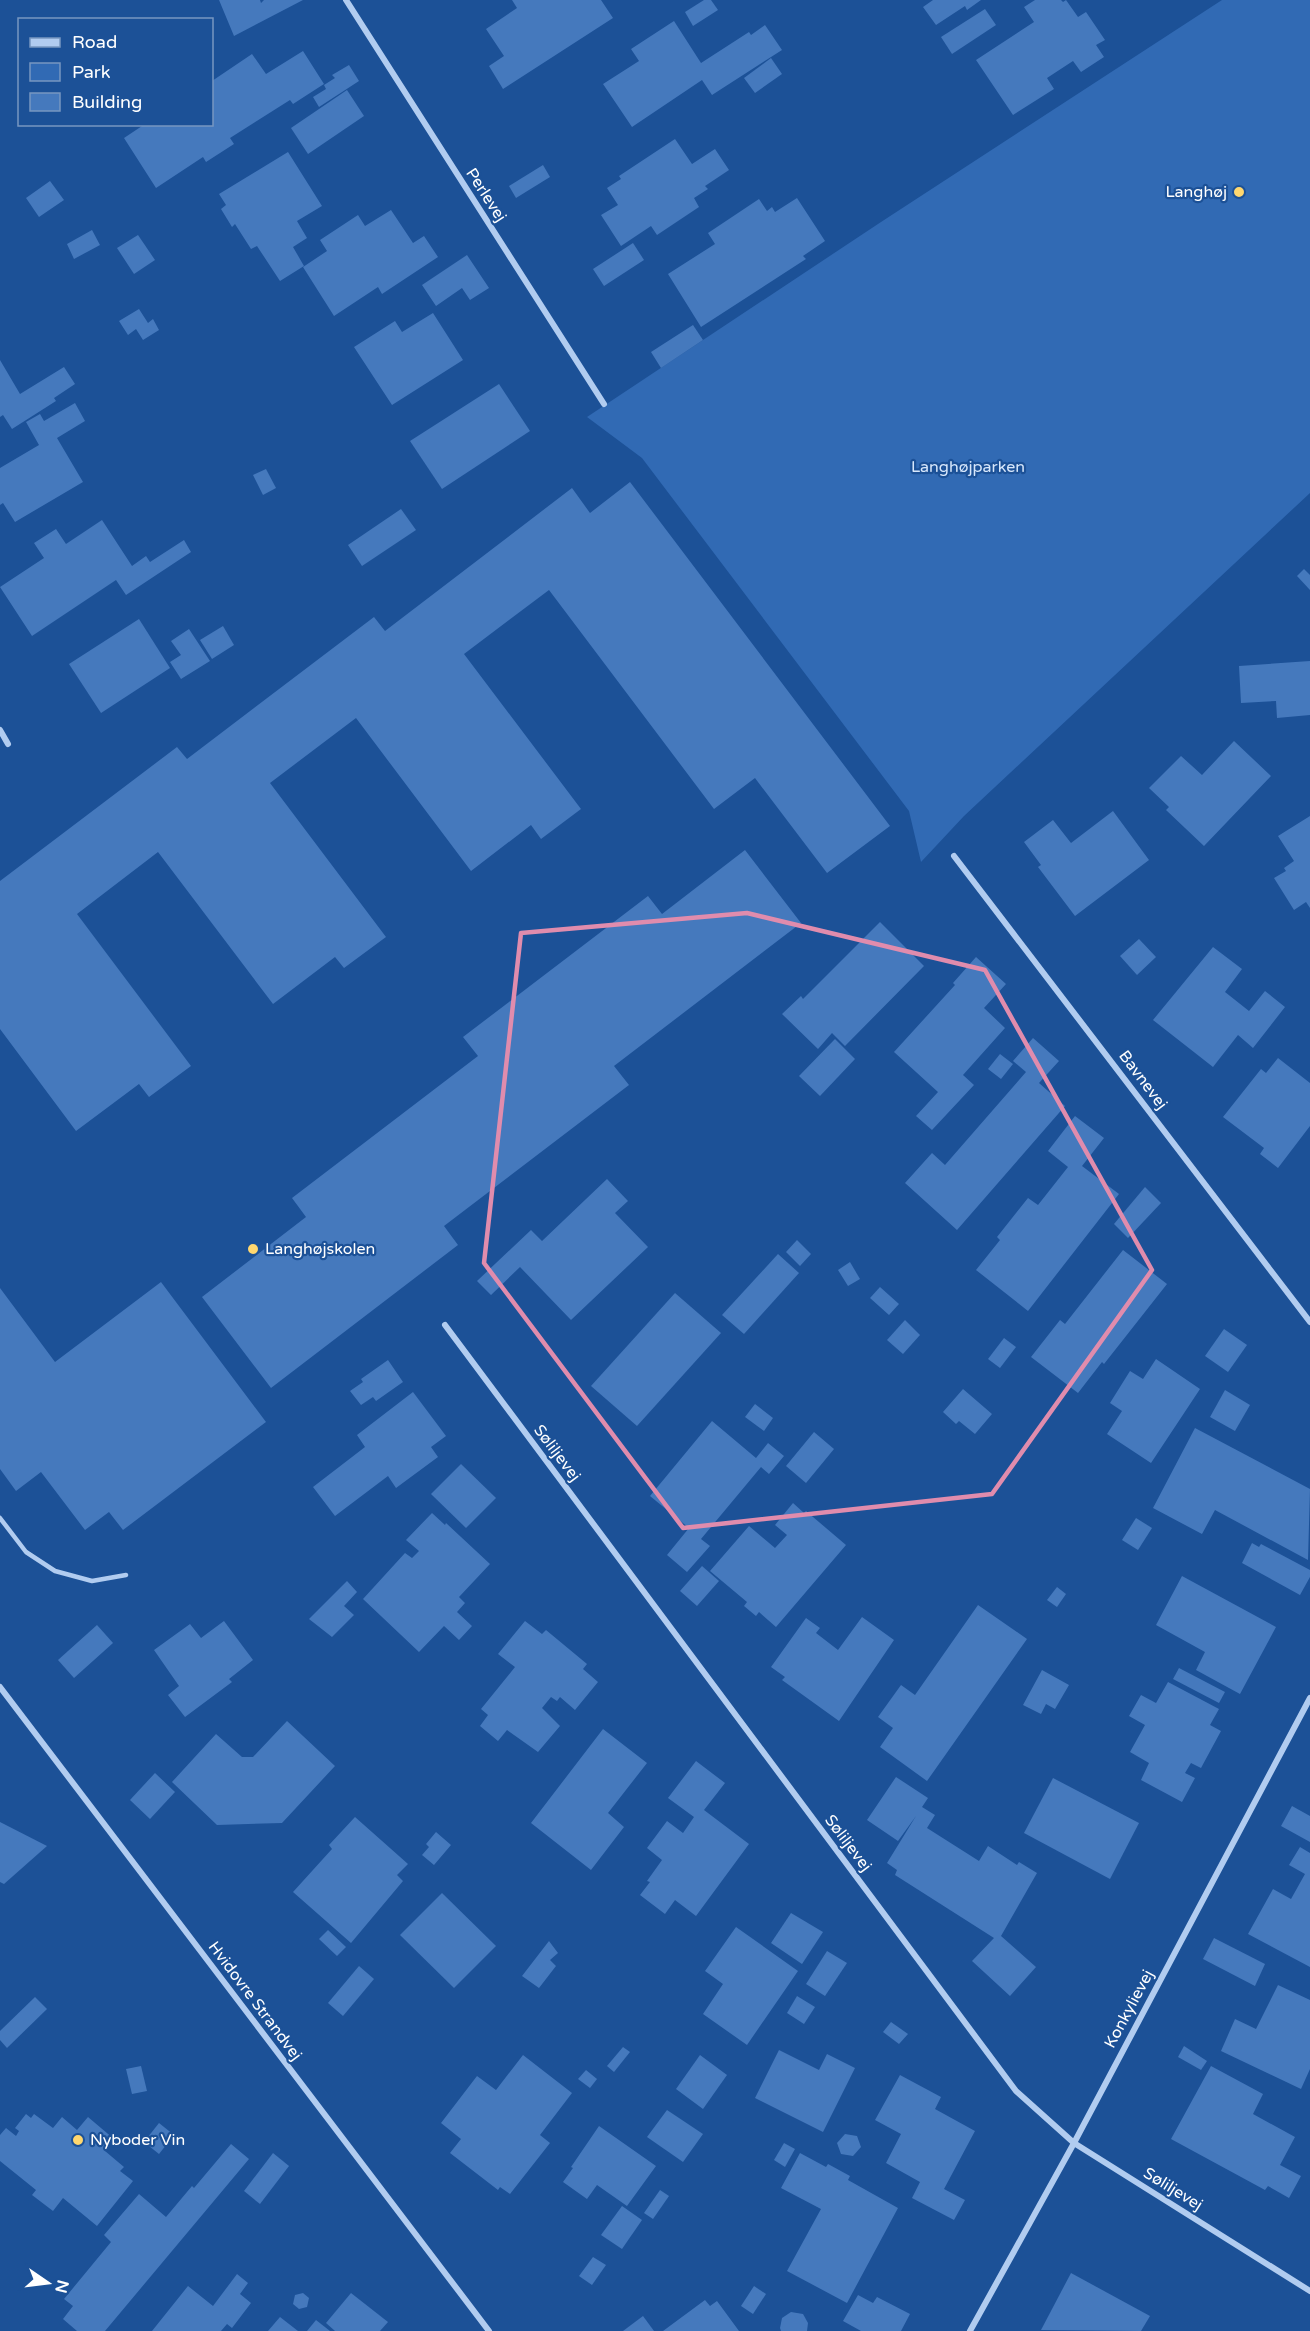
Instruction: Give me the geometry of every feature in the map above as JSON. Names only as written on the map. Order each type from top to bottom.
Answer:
[{"type":"street","name":"Perlevej","points":[[346,0],[604,404]]},
{"type":"street","points":[[0,730],[8,744]]},
{"type":"street","name":"Bavnevej","points":[[954,856],[1310,1322]]},
{"type":"street","name":"Søliljevej","points":[[445,1325],[1016,2091],[1074,2143],[1310,2291]]},
{"type":"street","name":"Hvidovre Strandvej","points":[[0,1687],[489,2331]]},
{"type":"street","name":"Konkylievej","points":[[970,2331],[1074,2143],[1310,1698]]},
{"type":"lane","points":[[0,1518],[26,1552],[55,1571],[92,1581],[126,1575]]},
{"type":"highlighted area","points":[[747,913],[985,970],[1152,1270],[992,1494],[683,1528],[484,1263],[521,933]]},
{"type":"green space","name":"Langhøjparken","points":[[1222,0],[1310,0],[1310,493],[964,816],[921,862],[909,811],[642,458],[587,417]]},
{"type":"building","points":[[219,0],[260,0],[261,3],[264,0],[303,0],[234,36]]},
{"type":"building","points":[[512,0],[601,0],[613,18],[503,89],[489,66],[504,56],[486,29],[517,8]]},
{"type":"building","points":[[704,0],[711,0],[718,10],[693,26],[685,12]]},
{"type":"building","points":[[933,0],[981,0],[967,10],[965,6],[936,25],[923,7]]},
{"type":"building","points":[[1035,0],[1061,0],[1063,2],[1066,0],[1078,17],[1086,12],[1105,40],[1096,45],[1104,57],[1081,72],[1073,61],[1047,78],[1054,89],[1013,115],[976,60],[1034,22],[1024,7]]},
{"type":"building","points":[[985,9],[996,25],[952,54],[941,37]]},
{"type":"building","points":[[674,21],[701,63],[749,32],[751,35],[765,25],[782,50],[712,95],[702,80],[632,127],[603,84],[639,61],[631,49]]},
{"type":"building","points":[[303,51],[324,84],[293,104],[290,100],[230,138],[234,144],[206,162],[203,157],[156,188],[124,138],[142,126],[213,126],[213,80],[252,54],[266,74]]},
{"type":"building","points":[[771,58],[782,74],[755,93],[744,78]]},
{"type":"building","points":[[349,65],[359,81],[319,107],[313,97],[326,89],[324,85],[335,78],[332,75]]},
{"type":"building","points":[[347,90],[364,116],[308,154],[291,128]]},
{"type":"building","points":[[675,139],[692,164],[715,149],[729,170],[705,186],[708,189],[694,198],[699,207],[657,235],[651,226],[621,246],[601,215],[618,205],[607,188],[621,179],[619,176]]},
{"type":"building","points":[[288,152],[322,206],[297,221],[307,238],[293,247],[304,266],[280,281],[257,246],[251,249],[235,224],[232,227],[221,209],[226,205],[219,194]]},
{"type":"building","points":[[543,165],[550,177],[516,198],[509,186]]},
{"type":"building","points":[[50,181],[64,200],[39,217],[26,198]]},
{"type":"building","points":[[797,198],[825,241],[803,256],[806,259],[701,327],[668,274],[715,244],[708,233],[759,199],[767,211],[772,207],[775,212]]},
{"type":"building","points":[[391,210],[413,243],[424,236],[438,257],[382,294],[378,287],[334,316],[303,267],[327,251],[320,240],[358,215],[365,226]]},
{"type":"building","points":[[92,230],[100,245],[74,259],[67,244]]},
{"type":"building","points":[[138,235],[155,260],[134,274],[117,248]]},
{"type":"building","points":[[633,243],[644,260],[604,286],[593,269]]},
{"type":"building","points":[[467,255],[489,288],[470,300],[462,288],[436,306],[422,285]]},
{"type":"building","points":[[139,309],[148,323],[153,319],[159,330],[143,340],[136,329],[128,335],[119,321]]},
{"type":"building","points":[[433,313],[463,360],[392,405],[354,347],[395,321],[402,332]]},
{"type":"building","points":[[693,325],[703,340],[661,368],[651,352]]},
{"type":"building","points":[[0,360],[20,394],[64,367],[75,384],[54,398],[56,401],[12,429],[3,415],[0,417]]},
{"type":"building","points":[[499,384],[530,431],[442,489],[410,441]]},
{"type":"building","points":[[75,403],[85,421],[57,438],[83,482],[15,522],[3,503],[0,505],[0,468],[39,445],[26,422],[40,414],[44,421]]},
{"type":"building","points":[[266,469],[276,488],[263,495],[253,475]]},
{"type":"building","points":[[630,482],[890,826],[827,873],[755,778],[714,809],[549,590],[464,654],[581,809],[541,839],[531,825],[471,871],[356,718],[270,783],[386,937],[344,968],[335,957],[273,1004],[158,852],[77,914],[191,1066],[149,1097],[139,1084],[76,1131],[0,1029],[0,881],[177,747],[187,759],[374,617],[385,631],[572,488],[590,513]]},
{"type":"building","points":[[401,509],[416,530],[362,566],[348,545]]},
{"type":"building","points":[[102,520],[132,566],[146,556],[150,562],[184,540],[191,552],[126,595],[116,580],[32,636],[0,587],[44,558],[34,543],[56,529],[66,544]]},
{"type":"building","points":[[1304,569],[1310,575],[1310,590],[1297,576]]},
{"type":"building","points":[[139,619],[170,668],[101,713],[69,664]]},
{"type":"building","points":[[223,626],[234,645],[212,659],[200,640]]},
{"type":"building","points":[[189,629],[210,661],[181,679],[170,662],[181,655],[171,641]]},
{"type":"building","points":[[1310,661],[1310,715],[1277,718],[1276,701],[1241,703],[1239,666]]},
{"type":"building","points":[[1234,741],[1271,776],[1204,846],[1166,810],[1169,807],[1149,788],[1181,756],[1202,775]]},
{"type":"building","points":[[1113,811],[1149,860],[1075,916],[1038,867],[1041,865],[1024,842],[1053,820],[1071,843]]},
{"type":"building","points":[[1310,816],[1310,908],[1306,902],[1294,910],[1274,878],[1286,871],[1284,868],[1294,861],[1278,836]]},
{"type":"building","points":[[745,850],[801,923],[614,1066],[629,1085],[444,1226],[458,1245],[271,1388],[202,1297],[306,1217],[292,1198],[478,1056],[463,1037],[648,896],[662,914]]},
{"type":"building","points":[[880,922],[924,966],[845,1046],[832,1033],[818,1049],[782,1014],[801,996],[803,999]]},
{"type":"building","points":[[1139,939],[1156,957],[1137,975],[1120,956]]},
{"type":"building","points":[[1213,947],[1242,969],[1225,992],[1249,1011],[1265,991],[1285,1007],[1253,1048],[1238,1035],[1213,1067],[1153,1020]]},
{"type":"building","points":[[976,957],[1006,984],[984,1008],[1005,1028],[963,1075],[974,1085],[932,1130],[916,1116],[938,1092],[894,1052],[955,985],[953,983]]},
{"type":"building","points":[[1033,1038],[1059,1061],[1039,1083],[1065,1106],[957,1230],[905,1183],[932,1153],[945,1165],[1026,1072],[1013,1061]]},
{"type":"building","points":[[835,1039],[855,1059],[820,1096],[799,1076]]},
{"type":"building","points":[[1000,1054],[1013,1064],[1001,1079],[988,1069]]},
{"type":"building","points":[[1278,1058],[1310,1083],[1310,1126],[1278,1168],[1260,1154],[1264,1148],[1223,1117],[1261,1069],[1266,1073]]},
{"type":"building","points":[[1075,1116],[1104,1138],[1082,1166],[1119,1194],[1028,1311],[976,1270],[1000,1240],[997,1237],[1028,1198],[1038,1205],[1068,1167],[1048,1151]]},
{"type":"building","points":[[607,1179],[628,1201],[615,1213],[648,1247],[571,1320],[520,1267],[491,1295],[477,1281],[531,1230],[542,1241]]},
{"type":"building","points":[[1145,1187],[1161,1203],[1128,1238],[1114,1224]]},
{"type":"building","points":[[797,1240],[811,1254],[800,1266],[786,1252]]},
{"type":"building","points":[[1123,1250],[1167,1284],[1078,1393],[1031,1357],[1060,1320],[1065,1324]]},
{"type":"building","points":[[778,1254],[799,1273],[744,1334],[722,1315]]},
{"type":"building","points":[[850,1262],[860,1279],[848,1286],[838,1270]]},
{"type":"building","points":[[161,1282],[266,1422],[123,1530],[109,1512],[85,1530],[41,1472],[16,1491],[0,1469],[0,1288],[55,1362]]},
{"type":"building","points":[[880,1287],[899,1304],[889,1315],[870,1298]]},
{"type":"building","points":[[675,1293],[721,1333],[637,1426],[591,1386]]},
{"type":"building","points":[[905,1320],[920,1335],[903,1354],[887,1340]]},
{"type":"building","points":[[1224,1329],[1247,1345],[1228,1372],[1205,1356]]},
{"type":"building","points":[[1004,1338],[1016,1347],[1000,1368],[988,1359]]},
{"type":"building","points":[[1156,1359],[1200,1389],[1151,1463],[1107,1434],[1122,1411],[1110,1403],[1130,1371],[1143,1379]]},
{"type":"building","points":[[388,1360],[403,1382],[376,1401],[373,1397],[361,1405],[350,1391],[363,1382],[361,1379]]},
{"type":"building","points":[[963,1389],[992,1414],[975,1434],[959,1421],[956,1424],[943,1412]]},
{"type":"building","points":[[1225,1390],[1250,1405],[1235,1431],[1210,1417]]},
{"type":"building","points":[[413,1392],[446,1436],[431,1447],[438,1457],[396,1488],[388,1476],[335,1516],[313,1487],[365,1447],[357,1435]]},
{"type":"building","points":[[755,1404],[773,1418],[764,1431],[745,1417]]},
{"type":"building","points":[[712,1421],[756,1458],[768,1443],[784,1456],[769,1474],[761,1467],[701,1539],[710,1546],[687,1572],[667,1555],[689,1528],[650,1496]]},
{"type":"building","points":[[1195,1428],[1310,1489],[1308,1560],[1215,1510],[1202,1534],[1153,1508]]},
{"type":"building","points":[[814,1432],[834,1449],[806,1483],[786,1466]]},
{"type":"building","points":[[461,1464],[496,1498],[466,1528],[431,1494]]},
{"type":"building","points":[[793,1503],[804,1513],[806,1511],[846,1545],[776,1627],[759,1612],[756,1616],[744,1606],[747,1602],[710,1571],[749,1526],[775,1548],[787,1535],[775,1525]]},
{"type":"building","points":[[432,1513],[490,1564],[459,1597],[465,1603],[457,1612],[472,1626],[459,1640],[444,1626],[419,1652],[363,1599],[405,1553],[412,1558],[419,1551],[406,1540]]},
{"type":"building","points":[[1136,1518],[1152,1528],[1138,1550],[1122,1540]]},
{"type":"building","points":[[1252,1543],[1259,1547],[1261,1544],[1310,1570],[1310,1577],[1300,1595],[1242,1563]]},
{"type":"building","points":[[702,1566],[719,1581],[697,1606],[680,1591]]},
{"type":"building","points":[[1182,1576],[1276,1627],[1240,1694],[1196,1670],[1205,1652],[1156,1625]]},
{"type":"building","points":[[347,1581],[357,1592],[344,1606],[354,1615],[332,1637],[309,1619]]},
{"type":"building","points":[[1057,1587],[1066,1594],[1057,1607],[1047,1600]]},
{"type":"building","points":[[978,1605],[1027,1639],[927,1781],[880,1747],[893,1728],[878,1717],[901,1685],[915,1695]]},
{"type":"building","points":[[862,1617],[894,1640],[839,1721],[782,1680],[785,1677],[771,1667],[806,1618],[820,1628],[816,1633],[838,1650]]},
{"type":"building","points":[[224,1621],[253,1660],[229,1679],[232,1682],[185,1717],[168,1695],[179,1686],[154,1650],[190,1624],[201,1638]]},
{"type":"building","points":[[525,1621],[542,1634],[546,1630],[587,1664],[583,1669],[598,1682],[575,1710],[560,1697],[557,1701],[551,1697],[542,1708],[560,1726],[538,1752],[507,1730],[498,1741],[480,1726],[488,1715],[481,1709],[515,1667],[498,1654]]},
{"type":"building","points":[[97,1625],[113,1643],[74,1678],[58,1660]]},
{"type":"building","points":[[1179,1668],[1225,1692],[1219,1703],[1173,1679]]},
{"type":"building","points":[[1042,1670],[1069,1685],[1055,1709],[1046,1704],[1041,1714],[1023,1705]]},
{"type":"building","points":[[1168,1682],[1219,1709],[1210,1725],[1221,1731],[1201,1768],[1191,1763],[1185,1773],[1195,1778],[1182,1802],[1141,1780],[1149,1763],[1130,1752],[1145,1725],[1129,1716],[1141,1695],[1156,1703]]},
{"type":"building","points":[[287,1721],[335,1766],[282,1823],[217,1825],[172,1782],[216,1734],[242,1757],[253,1757]]},
{"type":"building","points":[[603,1729],[647,1763],[608,1813],[624,1827],[591,1870],[531,1823]]},
{"type":"building","points":[[696,1761],[725,1783],[704,1810],[749,1844],[696,1916],[675,1900],[665,1914],[640,1895],[662,1860],[647,1848],[667,1821],[683,1833],[694,1817],[668,1798]]},
{"type":"building","points":[[155,1773],[175,1792],[150,1819],[130,1800]]},
{"type":"building","points":[[896,1777],[928,1798],[922,1807],[935,1815],[927,1828],[979,1861],[988,1846],[1017,1865],[1019,1862],[1037,1873],[1001,1936],[1036,1967],[1010,1996],[972,1961],[994,1938],[895,1875],[897,1870],[887,1863],[916,1816],[898,1841],[867,1820]]},
{"type":"building","points":[[1053,1778],[1139,1823],[1110,1879],[1024,1833]]},
{"type":"building","points":[[1292,1806],[1310,1816],[1310,1842],[1281,1826]]},
{"type":"building","points":[[355,1817],[408,1864],[397,1875],[403,1881],[351,1943],[293,1892],[332,1849],[329,1845]]},
{"type":"building","points":[[0,1822],[47,1846],[4,1884],[0,1882]]},
{"type":"building","points":[[436,1832],[451,1845],[434,1865],[422,1855],[429,1847],[426,1844]]},
{"type":"building","points":[[1300,1847],[1310,1853],[1310,1967],[1248,1934],[1273,1889],[1291,1899],[1305,1874],[1289,1865]]},
{"type":"building","points":[[442,1893],[496,1946],[454,1988],[400,1935]]},
{"type":"building","points":[[791,1913],[823,1932],[802,1964],[771,1943]]},
{"type":"building","points":[[736,1927],[798,1971],[747,2045],[703,2014],[723,1984],[705,1971]]},
{"type":"building","points":[[328,1930],[346,1947],[337,1956],[319,1939]]},
{"type":"building","points":[[1214,1938],[1265,1964],[1255,1986],[1203,1959]]},
{"type":"building","points":[[549,1941],[558,1953],[550,1960],[556,1966],[539,1988],[522,1976]]},
{"type":"building","points":[[827,1951],[847,1963],[825,1996],[806,1984]]},
{"type":"building","points":[[359,1966],[374,1979],[343,2016],[328,2003]]},
{"type":"building","points":[[1278,1985],[1310,2000],[1310,2069],[1301,2089],[1221,2051],[1235,2019],[1256,2029]]},
{"type":"building","points":[[797,1996],[815,2007],[804,2024],[787,2013]]},
{"type":"building","points":[[35,1997],[47,2009],[7,2048],[0,2040],[0,2031]]},
{"type":"building","points":[[891,2022],[908,2034],[899,2044],[883,2032]]},
{"type":"building","points":[[1184,2046],[1207,2061],[1201,2070],[1178,2057]]},
{"type":"building","points":[[623,2047],[630,2052],[614,2072],[607,2066]]},
{"type":"building","points":[[779,2050],[819,2070],[827,2054],[855,2068],[823,2132],[755,2098]]},
{"type":"building","points":[[523,2055],[572,2093],[540,2135],[550,2143],[510,2194],[500,2187],[498,2190],[450,2153],[461,2139],[441,2123],[477,2076],[496,2090]]},
{"type":"building","points":[[700,2055],[727,2075],[703,2109],[676,2089]]},
{"type":"building","points":[[141,2066],[147,2091],[132,2094],[126,2069]]},
{"type":"building","points":[[1211,2066],[1263,2094],[1253,2114],[1295,2137],[1280,2165],[1301,2176],[1289,2198],[1268,2186],[1265,2190],[1171,2139]]},
{"type":"building","points":[[586,2070],[597,2079],[590,2088],[578,2079]]},
{"type":"building","points":[[900,2075],[941,2097],[935,2109],[975,2131],[944,2189],[965,2200],[954,2220],[912,2198],[920,2182],[886,2163],[901,2134],[875,2120]]},
{"type":"building","points":[[667,2110],[703,2134],[683,2162],[647,2137]]},
{"type":"building","points":[[26,2114],[31,2118],[34,2114],[53,2128],[62,2117],[77,2130],[88,2117],[114,2139],[105,2151],[124,2167],[120,2171],[133,2181],[97,2226],[63,2198],[53,2211],[32,2195],[36,2190],[0,2161],[0,2135],[6,2128],[16,2136],[19,2131],[15,2128]]},
{"type":"building","points":[[159,2123],[174,2135],[159,2154],[144,2142]]},
{"type":"building","points":[[599,2126],[656,2166],[627,2206],[597,2185],[587,2199],[563,2182]]},
{"type":"building","points":[[845,2134],[857,2136],[861,2147],[853,2156],[841,2154],[837,2143]]},
{"type":"building","points":[[784,2143],[795,2149],[785,2167],[774,2160]]},
{"type":"building","points":[[231,2144],[249,2159],[105,2331],[77,2331],[63,2319],[73,2306],[64,2299],[111,2242],[104,2235],[139,2194],[166,2217]]},
{"type":"building","points":[[273,2153],[289,2166],[260,2204],[244,2191]]},
{"type":"building","points":[[800,2153],[826,2167],[828,2164],[850,2176],[848,2180],[898,2208],[847,2303],[787,2271],[821,2209],[781,2188]]},
{"type":"building","points":[[660,2190],[669,2196],[653,2219],[644,2213]]},
{"type":"building","points":[[622,2206],[642,2220],[622,2249],[601,2235]]},
{"type":"building","points":[[593,2257],[606,2265],[592,2285],[579,2276]]},
{"type":"building","points":[[1071,2273],[1150,2316],[1141,2331],[1041,2330]]},
{"type":"building","points":[[237,2274],[248,2283],[240,2294],[251,2303],[232,2328],[227,2324],[221,2331],[152,2331],[188,2286],[213,2306]]},
{"type":"building","points":[[754,2286],[766,2294],[753,2314],[741,2306]]},
{"type":"building","points":[[303,2293],[309,2298],[307,2307],[299,2309],[293,2304],[295,2295]]},
{"type":"building","points":[[351,2293],[388,2322],[380,2331],[335,2331],[326,2323]]},
{"type":"building","points":[[858,2295],[873,2303],[877,2297],[910,2314],[901,2331],[861,2331],[843,2321]]},
{"type":"building","points":[[705,2300],[710,2306],[717,2301],[739,2331],[663,2331]]},
{"type":"building","points":[[791,2312],[803,2314],[808,2323],[807,2331],[781,2331],[782,2318]]},
{"type":"building","points":[[643,2316],[654,2331],[623,2331]]},
{"type":"building","points":[[280,2317],[298,2331],[268,2331]]},
{"type":"building","points":[[316,2320],[330,2331],[307,2331]]},
{"type":"place","name":"Langhøj","points":[[1239,192]]},
{"type":"place","name":"Langhøjskolen","points":[[253,1249]]},
{"type":"place","name":"Nyboder Vin","points":[[78,2140]]}]
